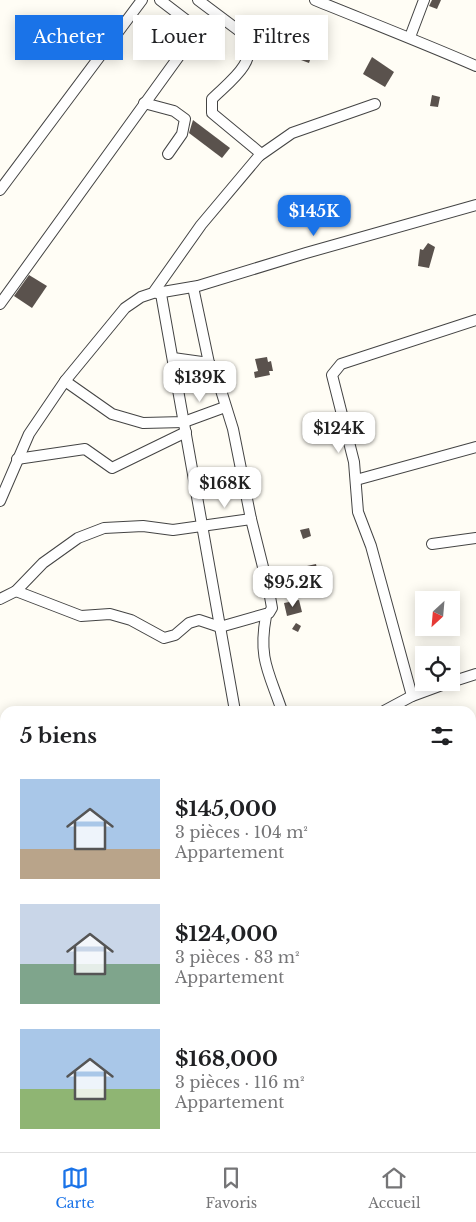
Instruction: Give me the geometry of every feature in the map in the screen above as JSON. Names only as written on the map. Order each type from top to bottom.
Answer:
[{"type":"street","points":[[0,190],[142,0]]},
{"type":"street","points":[[0,304],[195,34],[194,26],[160,0]]},
{"type":"street","points":[[198,0],[246,36],[250,43],[250,51],[242,70],[212,98],[212,113],[259,152],[259,156]]},
{"type":"street","points":[[315,0],[384,30],[410,37],[476,66]]},
{"type":"street","points":[[410,37],[424,0]]},
{"type":"street","points":[[144,103],[174,111],[185,119],[182,134],[168,154]]},
{"type":"street","points":[[234,706],[173,358],[157,293],[201,225],[259,156],[292,133],[375,104]]},
{"type":"street","points":[[0,501],[29,434],[65,381],[125,308],[141,297],[193,287],[306,252],[476,206]]},
{"type":"street","points":[[193,287],[210,363],[215,371],[233,429],[251,519],[269,591],[272,608],[266,616],[262,650],[264,662],[280,706]]},
{"type":"street","points":[[412,696],[371,546],[358,512],[354,462],[332,375],[341,364],[476,320]]},
{"type":"street","points":[[173,358],[210,363]]},
{"type":"street","points":[[65,381],[112,414],[125,420],[185,427]]},
{"type":"street","points":[[17,460],[84,449],[112,468],[225,407]]},
{"type":"street","points":[[356,480],[476,447]]},
{"type":"street","points":[[0,599],[16,591],[44,563],[78,538],[104,528],[143,526],[173,530],[202,524],[251,519]]},
{"type":"street","points":[[432,544],[476,538]]},
{"type":"street","points":[[16,591],[81,616],[110,614],[131,620],[164,638],[175,635],[189,623],[199,620],[220,627],[266,616]]},
{"type":"street","points":[[460,679],[476,674]]},
{"type":"street","points":[[393,706],[426,691]]},
{"type":"building","points":[[432,0],[441,0],[437,9],[429,6]]},
{"type":"building","points":[[372,57],[394,72],[385,87],[363,74]]},
{"type":"building","points":[[432,95],[440,97],[438,107],[430,106]]},
{"type":"building","points":[[193,120],[230,148],[222,158],[189,133]]},
{"type":"building","points":[[428,243],[435,247],[429,268],[418,266],[420,249],[423,250]]},
{"type":"building","points":[[29,275],[47,286],[32,308],[14,296]]},
{"type":"building","points":[[267,357],[268,362],[271,361],[273,371],[269,371],[270,375],[255,378],[254,372],[258,371],[255,359]]},
{"type":"building","points":[[309,528],[311,536],[303,539],[300,530]]},
{"type":"building","points":[[316,564],[318,573],[309,575],[307,566]]},
{"type":"building","points":[[308,579],[311,592],[305,593],[302,581]]},
{"type":"building","points":[[299,600],[302,612],[287,616],[284,603]]},
{"type":"building","points":[[296,623],[301,626],[298,632],[292,629]]}]
